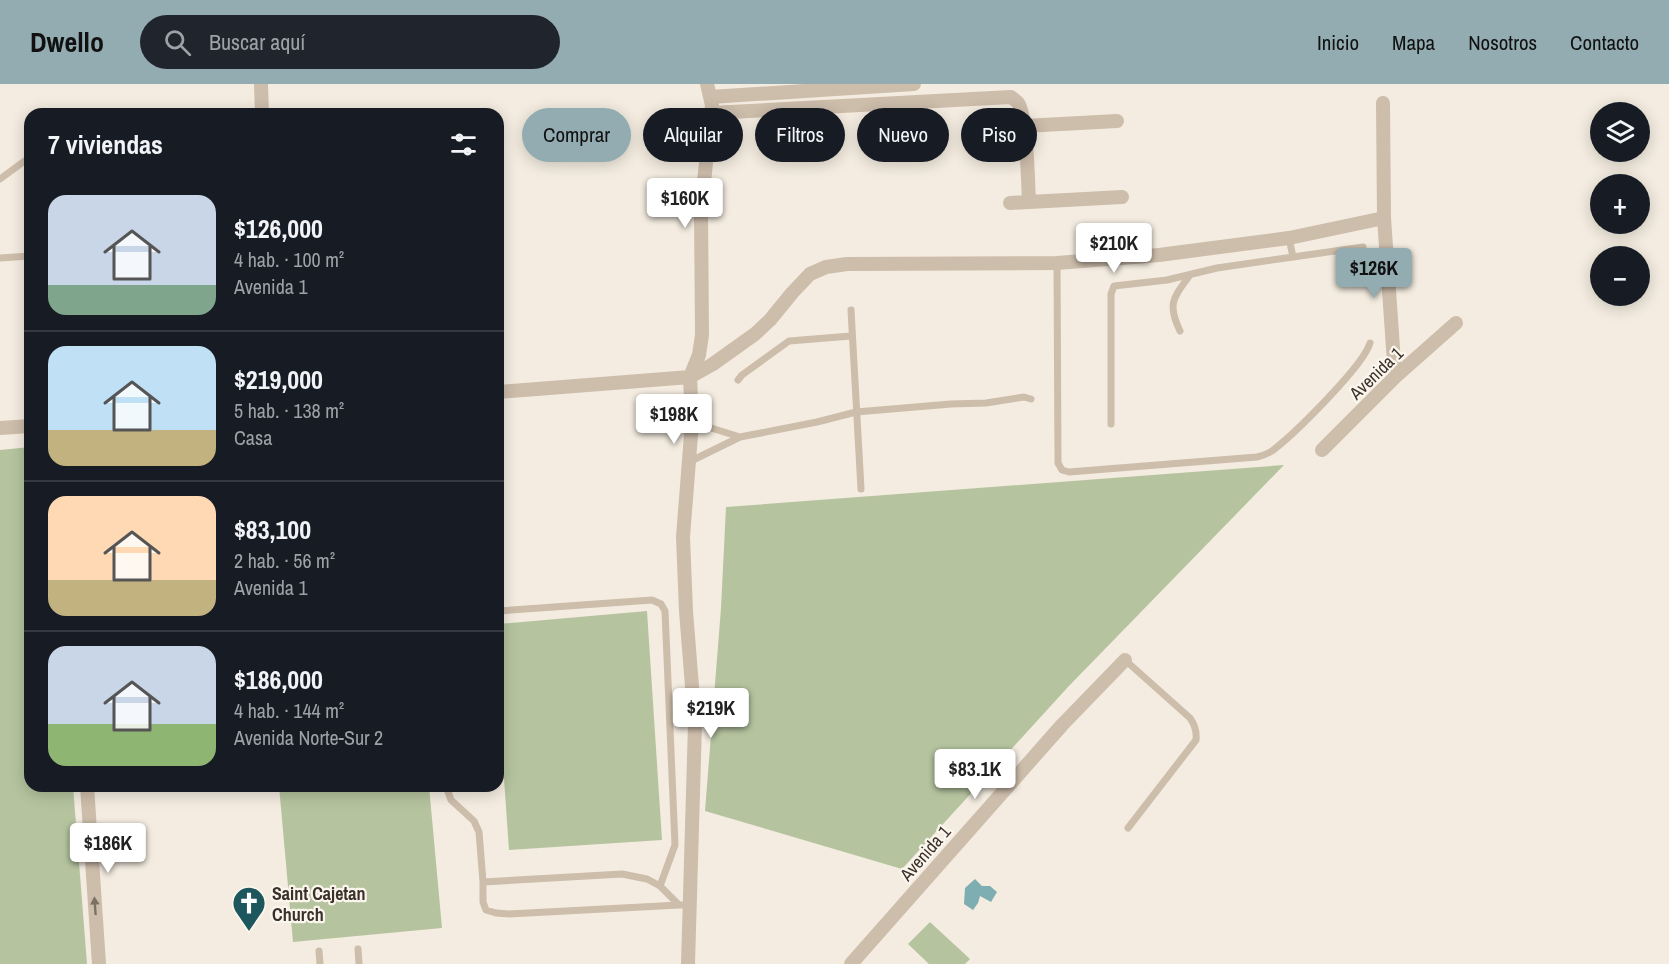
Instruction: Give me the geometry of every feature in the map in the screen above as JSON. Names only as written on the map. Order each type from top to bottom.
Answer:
[{"type":"street","points":[[261,84],[262,108]]},
{"type":"street","points":[[712,108],[709,91],[914,84]]},
{"type":"street","points":[[743,111],[1011,97],[1018,102],[1021,108]]},
{"type":"street","points":[[1383,102],[1384,218],[1395,377]]},
{"type":"street","points":[[1037,125],[1117,121]]},
{"type":"street","points":[[688,964],[685,905],[695,724],[683,537],[692,422],[690,376],[699,355],[702,335],[701,211],[706,162]]},
{"type":"street","points":[[1026,162],[1029,202]]},
{"type":"street","points":[[1010,204],[1122,197]]},
{"type":"street","points":[[504,392],[690,376],[713,364],[755,334],[810,274],[826,267],[847,264],[1057,263],[1159,255],[1289,238],[1384,218]]},
{"type":"street","name":"Avenida 1","points":[[1322,450],[1395,377],[1456,323]]},
{"type":"street","points":[[0,428],[24,426]]},
{"type":"street","name":"Avenida 1","points":[[851,964],[1062,725],[1125,660]]},
{"type":"street","points":[[87,792],[99,964]]},
{"type":"lane","points":[[0,179],[24,161]]},
{"type":"lane","points":[[1289,238],[1293,257]]},
{"type":"lane","points":[[1111,424],[1111,294],[1114,286],[1167,280],[1217,268],[1363,247]]},
{"type":"lane","points":[[0,258],[24,256]]},
{"type":"lane","points":[[1057,263],[1058,463],[1062,470],[1069,472],[1267,455],[1325,400],[1356,366],[1370,343]]},
{"type":"lane","points":[[1180,332],[1174,318],[1173,304],[1177,293],[1190,275]]},
{"type":"lane","points":[[851,310],[861,489]]},
{"type":"lane","points":[[738,380],[789,341],[851,336]]},
{"type":"lane","points":[[689,463],[740,437],[856,412],[986,403],[1024,397],[1031,399]]},
{"type":"lane","points":[[692,422],[740,437]]},
{"type":"lane","points":[[504,610],[652,600],[661,604],[665,611],[675,845],[660,886]]},
{"type":"lane","points":[[1125,660],[1190,718],[1197,733],[1196,741],[1128,828]]},
{"type":"lane","points":[[448,792],[451,800],[474,821],[479,832],[483,902],[486,910],[509,914],[685,905]]},
{"type":"lane","points":[[483,882],[622,874],[647,879],[685,905]]},
{"type":"lane","points":[[358,949],[359,964]]},
{"type":"lane","points":[[319,951],[320,964]]},
{"type":"green space","points":[[24,448],[24,792],[73,792],[87,964],[0,964],[0,450]]},
{"type":"green space","points":[[1284,465],[1068,687],[902,869],[705,811],[721,608],[726,507]]},
{"type":"green space","points":[[647,611],[662,840],[509,850],[504,779],[504,623]]},
{"type":"green space","points":[[280,792],[430,792],[442,928],[293,942]]},
{"type":"green space","points":[[930,922],[970,959],[965,964],[929,964],[908,944]]},
{"type":"water","points":[[975,879],[982,886],[990,886],[997,892],[991,902],[980,896],[973,910],[964,904],[965,888]]},
{"type":"place","name":"Saint Cajetan Church","points":[[249,932]]}]
